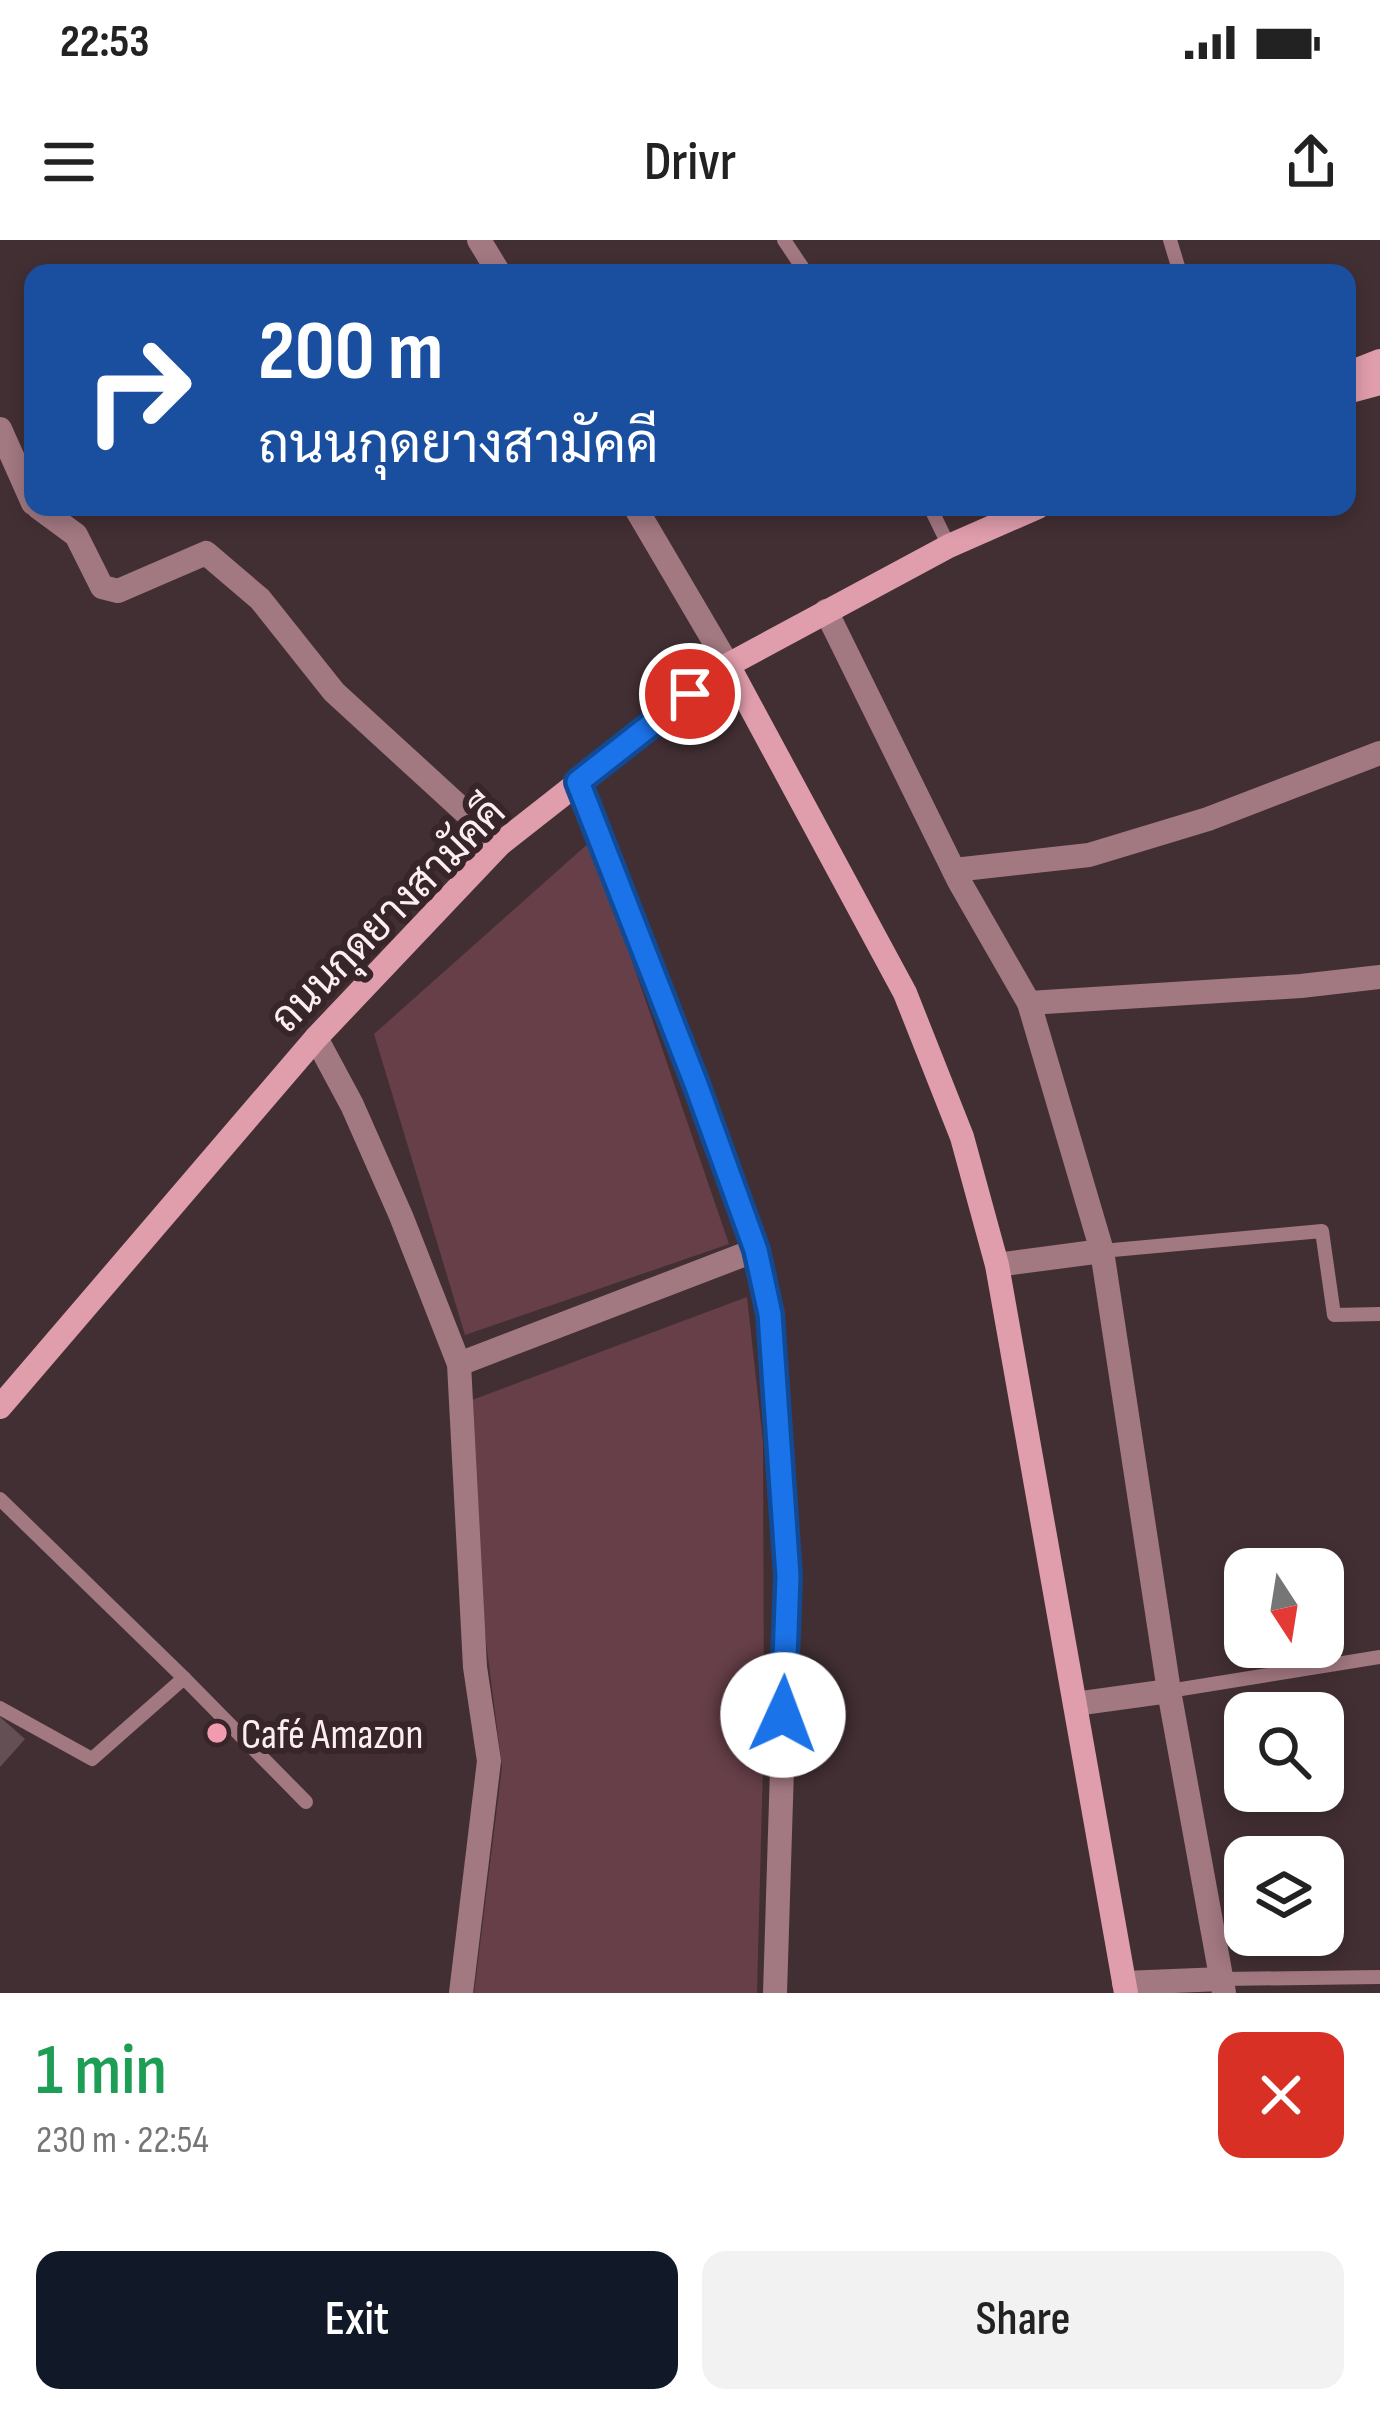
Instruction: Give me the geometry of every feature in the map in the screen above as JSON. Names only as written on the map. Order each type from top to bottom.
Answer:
[{"type":"main road","name":"ถนนกุดยางสามัคคี","points":[[0,1407],[316,1038],[500,844],[728,665],[949,546],[1017,516]]},
{"type":"main road","points":[[728,665],[905,993],[962,1137],[997,1264],[1125,1988]]},
{"type":"street","points":[[0,429],[24,480]]},
{"type":"street","points":[[51,516],[76,535],[102,587],[118,591],[206,554],[260,599],[334,692],[500,844]]},
{"type":"street","points":[[640,516],[728,665]]},
{"type":"street","points":[[826,611],[954,870],[1029,1003],[1102,1251],[1169,1691],[1223,1986],[1125,1988]]},
{"type":"street","points":[[954,870],[1089,855],[1208,819],[1380,753]]},
{"type":"street","points":[[578,782],[756,1250],[770,1314],[788,1576],[775,1993]]},
{"type":"street","points":[[1029,1003],[1380,977]]},
{"type":"street","points":[[316,1038],[352,1105],[459,1364],[476,1667],[489,1761],[461,1993]]},
{"type":"street","points":[[459,1364],[756,1250]]},
{"type":"street","points":[[997,1264],[1102,1251]]},
{"type":"street","points":[[1075,1704],[1169,1691]]},
{"type":"lane","points":[[934,516],[949,546]]},
{"type":"lane","points":[[1102,1251],[1322,1231],[1334,1315],[1380,1314]]},
{"type":"lane","points":[[0,1499],[306,1802]]},
{"type":"lane","points":[[1169,1691],[1380,1657]]},
{"type":"lane","points":[[0,1708],[92,1759],[184,1678]]},
{"type":"lane","points":[[1223,1986],[1380,1977]]},
{"type":"shaded area","points":[[591,841],[729,1244],[465,1335],[374,1034]]},
{"type":"shaded area","points":[[747,1297],[763,1442],[764,1725],[757,1993],[474,1993],[502,1767],[456,1406]]},
{"type":"building","points":[[0,1717],[25,1739],[0,1767]]},
{"type":"place","name":"Café Amazon","points":[[217,1733]]},
{"type":"route","points":[[690,694],[578,782],[756,1250],[770,1314],[788,1576],[783,1715]]}]
